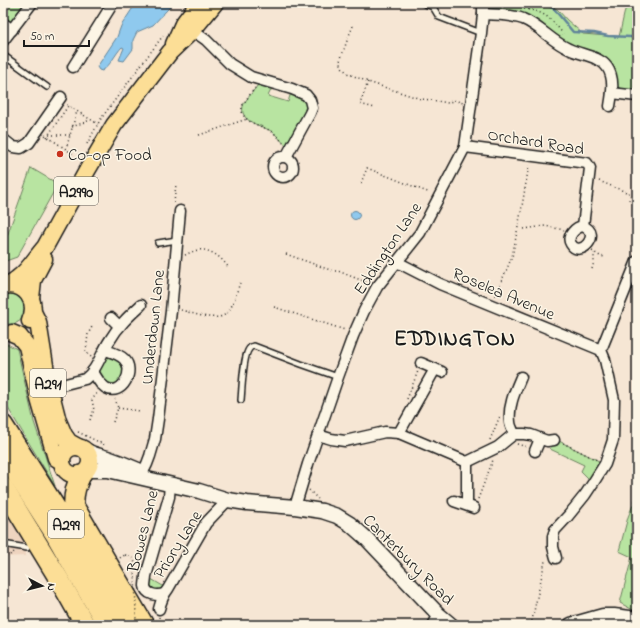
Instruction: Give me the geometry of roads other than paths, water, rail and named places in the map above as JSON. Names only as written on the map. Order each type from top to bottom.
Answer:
[{"type":"highway","name":"A299","points":[[3,425],[56,508],[125,625]]},
{"type":"highway","name":"A299","points":[[3,453],[54,534],[107,625]]},
{"type":"highway","name":"A299","points":[[84,472],[74,491],[74,506],[144,625]]},
{"type":"highway","name":"A299","points":[[3,487],[85,625]]},
{"type":"highway","points":[[27,548],[37,553],[59,579]]},
{"type":"main road","name":"A2990","points":[[32,305],[33,280],[44,259],[46,247],[88,169],[114,125],[188,27],[199,3]]},
{"type":"main road","name":"A2990","points":[[188,27],[215,3]]},
{"type":"main road","name":"A2990","points":[[5,285],[18,278],[38,254],[46,247]]},
{"type":"main road","points":[[5,285],[14,285],[21,288],[26,292],[32,305],[31,319],[26,326],[20,330],[8,332]]},
{"type":"main road","name":"A291","points":[[32,305],[38,322],[44,363],[58,421],[69,442],[82,449]]},
{"type":"main road","name":"A291","points":[[8,332],[19,336],[28,346],[44,419],[56,458],[62,461],[63,466],[68,473],[76,475],[84,472]]},
{"type":"main road","points":[[62,461],[63,456],[69,450],[73,448],[82,449],[88,453],[90,460],[90,463],[84,472]]},
{"type":"main road","name":"Canterbury Road","points":[[82,449],[89,453],[127,465],[142,475],[155,480],[199,490],[228,500],[296,507],[322,511],[336,516],[350,524],[367,539],[436,620],[451,625]]},
{"type":"main road","name":"Canterbury Road","points":[[84,472],[108,470],[142,475]]},
{"type":"main road","points":[[571,625],[603,616],[637,619]]},
{"type":"street","points":[[3,41],[32,3]]},
{"type":"street","points":[[73,67],[113,3]]},
{"type":"street","name":"Eddington Lane","points":[[296,507],[308,464],[338,376],[364,311],[377,287],[420,233],[465,147],[481,33],[483,3]]},
{"type":"street","points":[[483,14],[512,16],[523,19],[538,27],[568,49],[602,62],[608,68],[612,85],[610,106]]},
{"type":"street","points":[[3,23],[12,30]]},
{"type":"street","points":[[188,27],[206,40],[230,64],[250,77],[301,93],[306,95],[310,100],[312,108],[310,113],[288,153]]},
{"type":"street","points":[[612,93],[637,96]]},
{"type":"street","points":[[3,139],[13,146],[21,148],[29,143],[60,98]]},
{"type":"street","name":"Orchard Road","points":[[465,147],[587,163],[590,168],[583,226]]},
{"type":"street","name":"Underdown Lane","points":[[142,475],[155,439],[172,306],[180,211]]},
{"type":"street","points":[[583,226],[590,231],[590,243],[586,247],[575,248],[571,245],[571,234],[575,228],[583,226]]},
{"type":"street","points":[[556,558],[553,547],[553,536],[555,530],[584,496],[605,464],[613,440],[614,400],[605,360],[601,350],[637,261]]},
{"type":"street","name":"Roselea Avenue","points":[[397,262],[440,284],[601,350]]},
{"type":"street","points":[[50,388],[85,379],[95,368],[109,341],[119,326],[141,306]]},
{"type":"street","points":[[111,318],[119,326]]},
{"type":"street","points":[[95,368],[95,375],[108,388],[119,388],[125,383],[129,375],[128,366],[125,360],[118,355],[105,350]]},
{"type":"street","points":[[399,433],[438,370],[421,363]]},
{"type":"street","points":[[511,437],[510,411],[514,393],[522,378]]},
{"type":"street","points":[[318,435],[345,441],[385,432],[399,433],[468,462]]},
{"type":"street","points":[[468,462],[498,447],[511,437],[531,434],[547,441],[554,440]]},
{"type":"street","points":[[535,450],[540,439]]},
{"type":"street","points":[[454,501],[471,506],[468,462]]},
{"type":"street","name":"Bowes Lane","points":[[164,594],[156,595],[150,593],[145,585],[146,576],[169,497],[170,484]]},
{"type":"street","name":"Priory Lane","points":[[159,609],[160,602],[164,594],[206,523],[228,500]]},
{"type":"lane","points":[[423,3],[433,7],[439,17],[481,33]]},
{"type":"lane","points":[[3,55],[47,87]]},
{"type":"lane","points":[[158,243],[177,240]]},
{"type":"lane","points":[[241,400],[246,357],[248,349],[254,346],[338,376]]},
{"type":"lane","points":[[3,544],[27,548]]},
{"type":"water","points":[[136,3],[174,3],[153,25],[137,32],[133,40],[133,49],[124,61],[119,60],[124,48],[122,47],[105,69],[102,71],[99,70],[97,67],[117,37],[121,26]]},
{"type":"water","points":[[355,210],[360,215],[355,220],[350,215]]},
{"type":"waterway","points":[[544,3],[554,9],[573,32],[631,37],[637,41]]},
{"type":"place","name":"Co-op Food","points":[[60,154]]},
{"type":"district","name":"EDDINGTON","points":[[455,338]]}]
